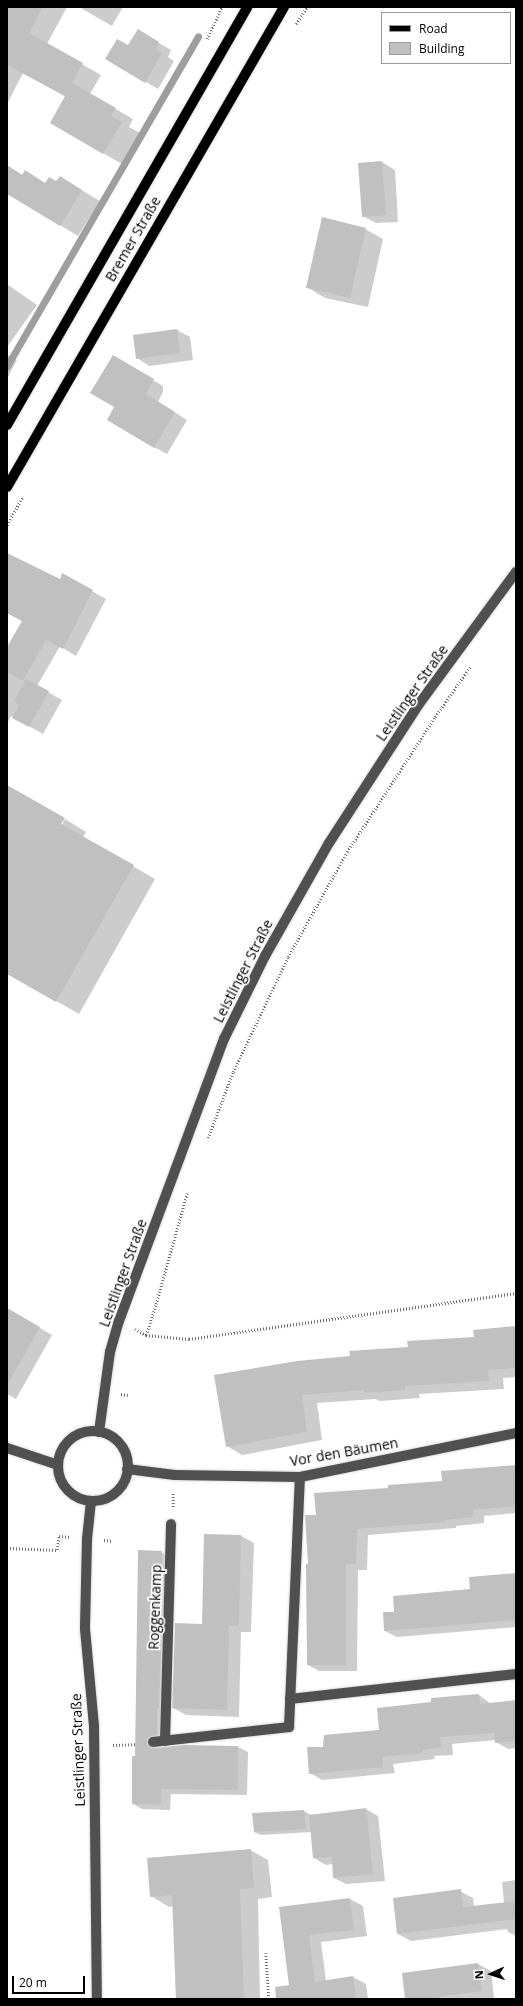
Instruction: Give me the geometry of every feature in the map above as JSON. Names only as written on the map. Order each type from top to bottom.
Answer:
[{"type":"main road","name":"Bremer Straße","points":[[7,425],[247,7]]},
{"type":"main road","name":"Bremer Straße","points":[[7,487],[284,7]]},
{"type":"street","name":"Leistlinger Straße","points":[[99,1432],[110,1352],[119,1321],[224,1039],[265,956],[328,843],[419,704],[516,572]]},
{"type":"street","points":[[85,1432],[99,1432],[114,1438],[120,1445],[124,1452],[127,1469],[124,1480],[112,1495],[103,1499],[92,1501],[82,1499],[72,1494],[64,1486],[59,1476],[58,1465],[60,1453],[66,1444],[75,1436],[85,1432]]},
{"type":"street","name":"Vor den Bäumen","points":[[127,1469],[174,1475],[300,1477],[516,1433]]},
{"type":"street","points":[[7,1448],[58,1465]]},
{"type":"street","points":[[153,1742],[289,1727],[300,1477]]},
{"type":"street","name":"Leistlinger Straße","points":[[92,1501],[87,1539],[85,1629],[94,1726],[97,1999]]},
{"type":"street","name":"Roggenkamp","points":[[165,1741],[172,1524]]},
{"type":"street","points":[[290,1699],[516,1674]]},
{"type":"path","points":[[205,1145],[233,1072],[288,958],[347,852],[435,717],[474,662]]},
{"type":"path","points":[[188,1189],[146,1335],[189,1339],[516,1293]]},
{"type":"path","points":[[172,1524],[174,1475]]},
{"type":"path","points":[[7,1548],[57,1550],[59,1536],[113,1541]]},
{"type":"path","points":[[113,1746],[153,1742]]},
{"type":"path","points":[[266,1954],[269,1999]]},
{"type":"building","points":[[7,7],[43,7],[29,33],[83,63],[72,83],[116,108],[111,116],[122,122],[103,154],[50,123],[65,96],[7,65]]},
{"type":"building","points":[[138,29],[159,42],[156,49],[162,53],[145,83],[105,59],[117,39],[128,45]]},
{"type":"building","points":[[382,161],[386,215],[362,217],[358,163]]},
{"type":"building","points":[[7,165],[22,175],[25,170],[45,183],[49,177],[56,181],[60,176],[82,190],[60,226],[7,194]]},
{"type":"building","points":[[322,217],[366,228],[350,298],[306,288]]},
{"type":"building","points":[[177,329],[180,353],[136,359],[133,335]]},
{"type":"building","points":[[113,355],[154,379],[146,394],[175,412],[154,448],[107,420],[114,407],[90,393]]},
{"type":"building","points":[[7,553],[60,579],[62,573],[93,590],[63,649],[46,640],[23,681],[7,672],[7,647],[22,621],[7,613]]},
{"type":"building","points":[[26,679],[49,691],[29,727],[12,718],[19,705],[14,701]]},
{"type":"building","points":[[7,785],[65,818],[61,824],[134,865],[56,1002],[7,974]]},
{"type":"building","points":[[7,1308],[40,1327],[7,1385]]},
{"type":"building","points":[[516,1326],[516,1368],[488,1370],[489,1381],[405,1386],[405,1390],[364,1393],[364,1390],[302,1395],[307,1432],[226,1447],[214,1375],[297,1361],[350,1356],[349,1351],[408,1347],[407,1341],[474,1337],[473,1330]]},
{"type":"building","points":[[516,1465],[516,1506],[473,1510],[473,1517],[445,1520],[445,1522],[357,1529],[356,1564],[346,1564],[346,1665],[307,1665],[306,1564],[308,1564],[305,1515],[316,1515],[314,1493],[388,1488],[388,1485],[442,1481],[441,1471]]},
{"type":"building","points":[[204,1534],[241,1535],[239,1626],[229,1626],[227,1710],[172,1708],[175,1623],[202,1624]]},
{"type":"building","points":[[138,1550],[162,1551],[159,1623],[162,1623],[159,1708],[157,1708],[157,1735],[149,1737],[147,1740],[148,1746],[154,1748],[183,1745],[238,1746],[238,1790],[161,1789],[161,1805],[132,1804],[132,1756],[135,1756]]},
{"type":"building","points":[[516,1573],[516,1620],[384,1631],[383,1612],[394,1612],[393,1596],[470,1589],[469,1577]]},
{"type":"building","points":[[479,1694],[480,1704],[516,1700],[516,1741],[495,1743],[494,1733],[440,1737],[441,1748],[423,1750],[423,1753],[382,1757],[383,1767],[309,1774],[307,1747],[323,1747],[324,1735],[379,1730],[377,1708],[431,1702],[431,1698]]},
{"type":"building","points":[[366,1808],[373,1874],[333,1878],[332,1857],[313,1858],[309,1815]]},
{"type":"building","points":[[304,1810],[306,1829],[254,1832],[252,1813]]},
{"type":"building","points":[[251,1849],[254,1888],[240,1889],[244,1999],[176,1999],[172,1895],[150,1897],[147,1858]]},
{"type":"building","points":[[461,1889],[463,1907],[516,1901],[516,1919],[397,1934],[393,1898]]},
{"type":"building","points":[[350,1898],[354,1930],[309,1935],[315,1982],[353,1976],[356,1999],[276,1999],[275,1987],[289,1985],[279,1907]]},
{"type":"building","points":[[478,1963],[482,1991],[439,1997],[439,1999],[405,1999],[402,1973]]},
{"type":"waterway","points":[[7,366],[198,36]]}]
